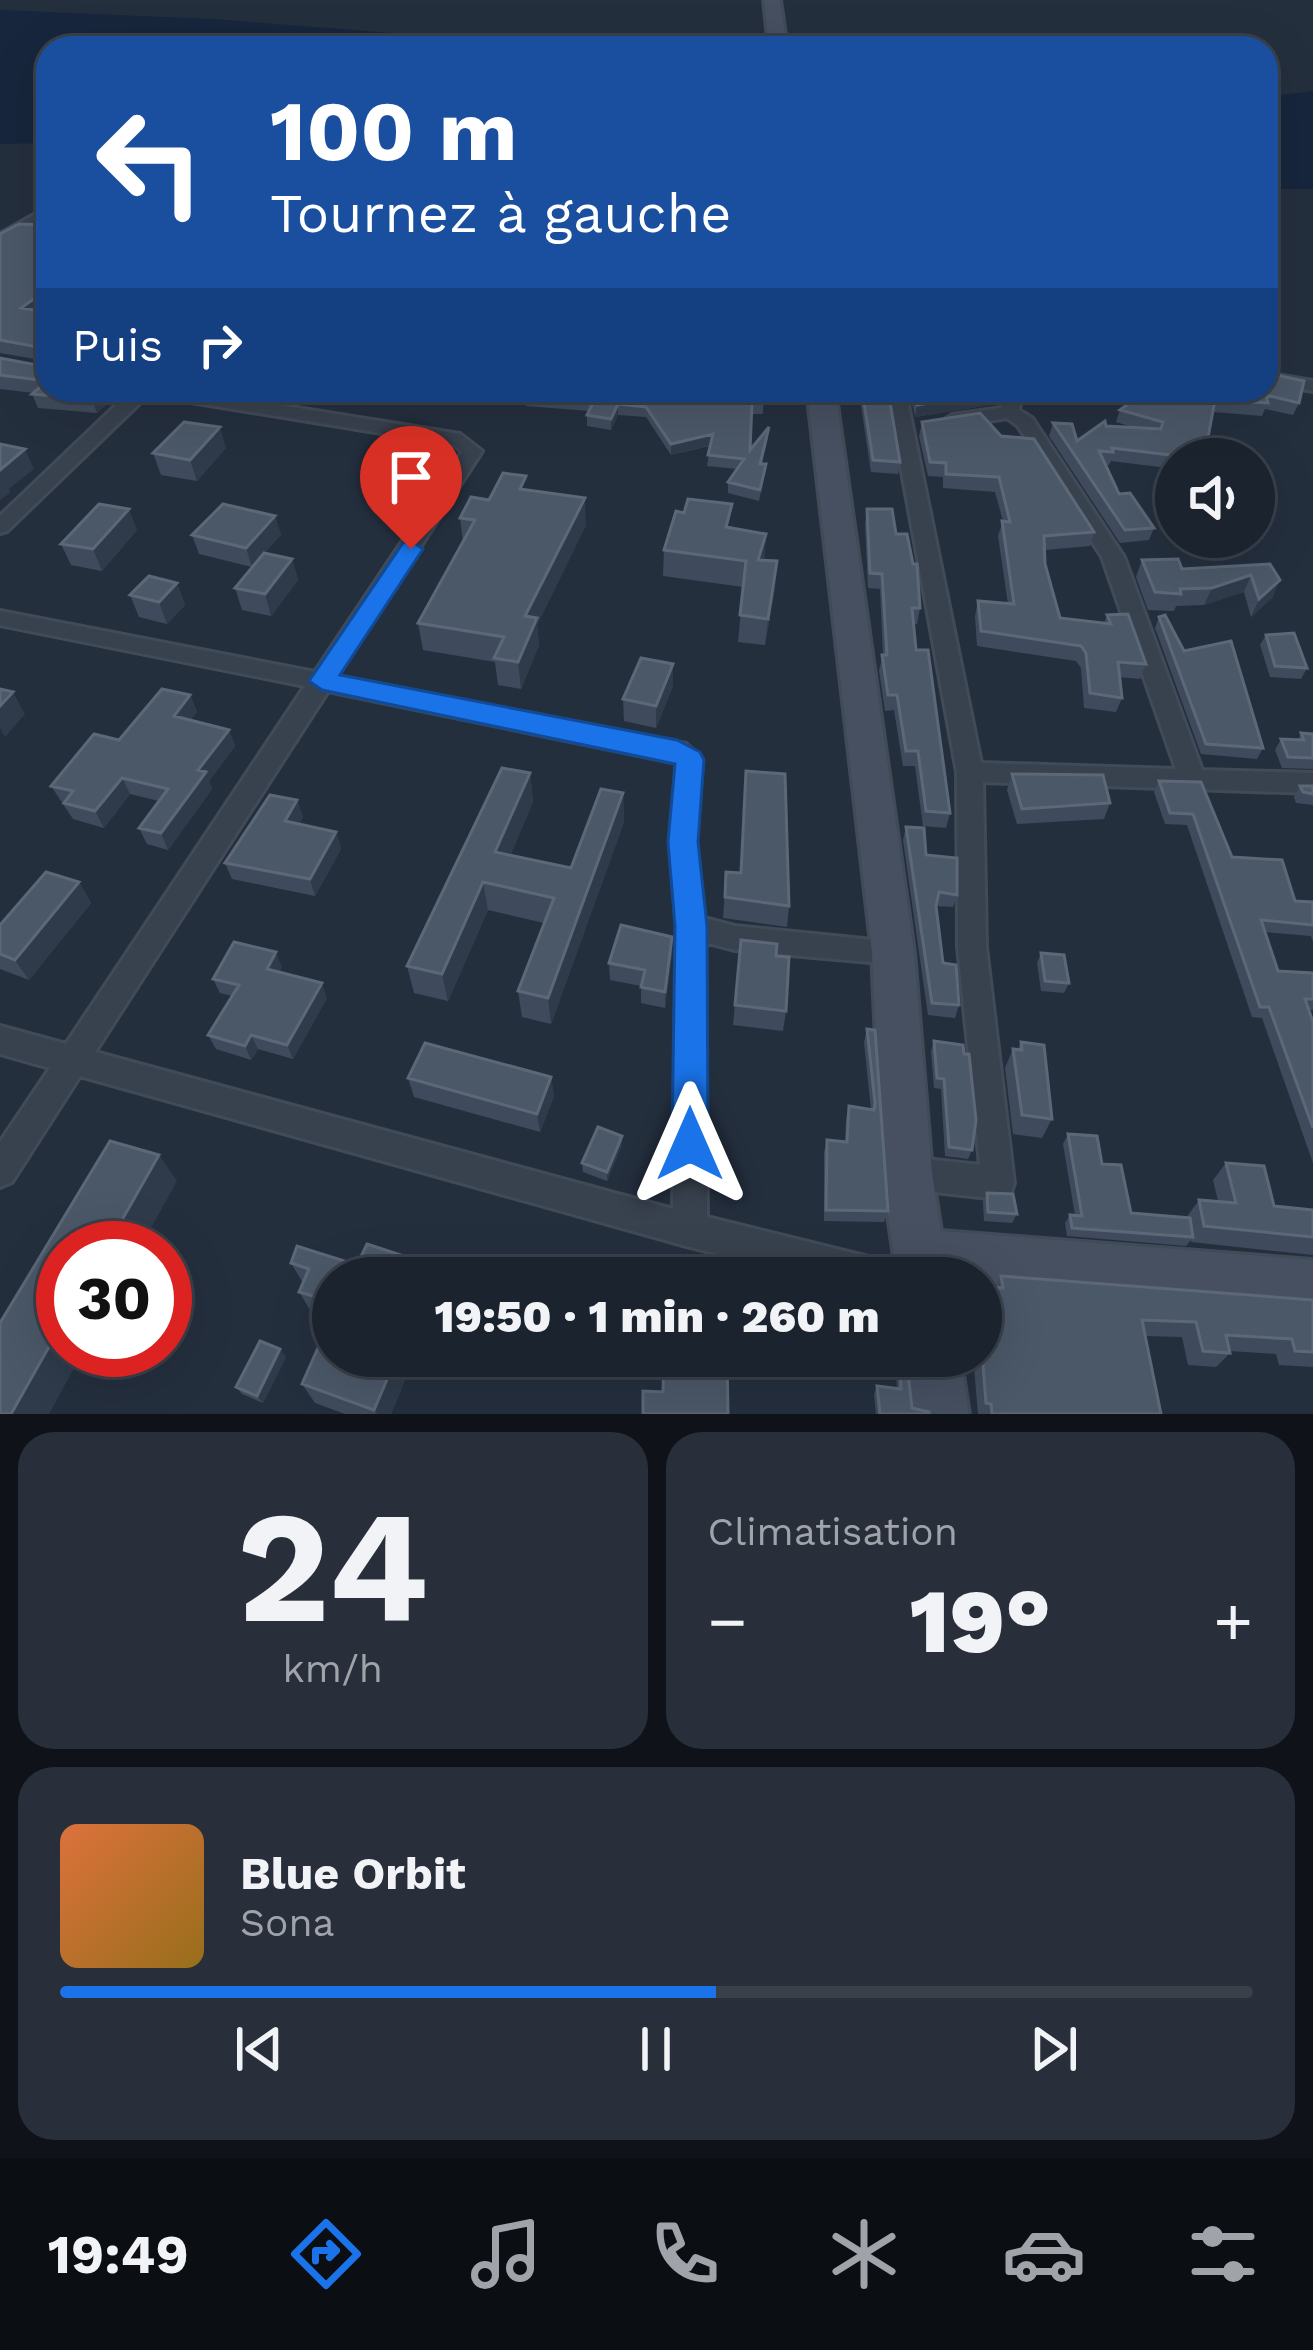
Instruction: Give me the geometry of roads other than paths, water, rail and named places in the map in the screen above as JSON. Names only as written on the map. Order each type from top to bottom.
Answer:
[{"type":"main road","points":[[772,0],[776,36]]},
{"type":"main road","points":[[823,402],[893,952],[909,1257]]},
{"type":"main road","points":[[1002,1274],[1313,1286]]},
{"type":"main road","points":[[936,1377],[941,1414]]},
{"type":"street","points":[[0,241],[36,218]]},
{"type":"street","points":[[1278,380],[1313,386]]},
{"type":"street","points":[[0,527],[133,402]]},
{"type":"street","points":[[0,1171],[472,451],[460,440],[221,402]]},
{"type":"street","points":[[899,402],[952,698],[970,772],[972,947],[998,1183],[907,1174]]},
{"type":"street","points":[[906,428],[1007,402]]},
{"type":"street","points":[[1012,402],[1113,557],[1193,781]]},
{"type":"street","points":[[0,618],[677,751],[690,760],[683,842],[691,926],[689,1230]]},
{"type":"street","points":[[970,772],[1313,783]]},
{"type":"street","points":[[691,926],[735,938],[893,952]]},
{"type":"street","points":[[0,1040],[689,1230],[838,1257]]},
{"type":"water","points":[[0,10],[213,19],[431,36],[36,36],[36,143],[0,144]]},
{"type":"water","points":[[1313,91],[1313,189],[1278,189],[1278,95]]}]
